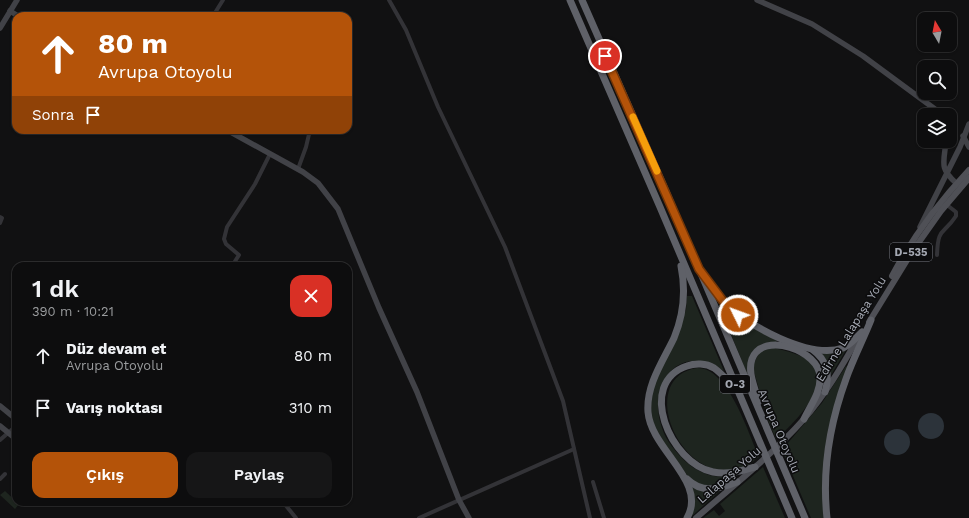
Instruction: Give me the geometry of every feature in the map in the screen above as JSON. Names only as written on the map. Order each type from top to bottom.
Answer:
[{"type":"highway","name":"Avrupa Otoyolu","points":[[570,0],[792,518]]},
{"type":"highway","name":"Avrupa Otoyolu","points":[[582,0],[805,518]]},
{"type":"highway","points":[[678,250],[684,289],[681,317],[674,337],[654,380],[649,398],[648,411],[650,423],[656,437],[682,475],[690,490],[692,499],[691,508],[687,518]]},
{"type":"highway","points":[[699,269],[723,301],[738,315],[770,334],[810,348],[829,351],[842,348],[852,342],[862,332]]},
{"type":"highway","points":[[827,518],[825,487],[832,433],[846,380],[871,320]]},
{"type":"highway","points":[[759,412],[752,377],[752,360],[759,349],[767,345],[776,344],[808,356],[814,361],[819,369],[820,375],[818,390],[804,419]]},
{"type":"highway","points":[[810,348],[826,363],[828,374],[825,392]]},
{"type":"highway","points":[[737,390],[713,367],[699,364],[685,367],[674,373],[665,386],[662,408],[665,426],[677,447],[691,461],[705,470],[729,473],[755,467]]},
{"type":"highway","points":[[682,475],[688,481],[704,489],[714,489],[737,482]]},
{"type":"main road","name":"D-535","points":[[862,332],[906,249],[959,185],[969,170]]},
{"type":"main road","name":"Edirne Lalapaşa Yolu","points":[[792,431],[804,419],[825,392],[912,252],[947,205],[959,185],[969,178]]},
{"type":"main road","name":"Lalapaşa Yolu","points":[[696,518],[755,467],[792,431]]},
{"type":"street","points":[[0,28],[17,0]]},
{"type":"street","points":[[216,12],[223,0]]},
{"type":"street","points":[[389,0],[406,30],[438,106],[505,247],[563,401],[590,518]]},
{"type":"street","points":[[757,0],[812,24],[862,56],[933,108]]},
{"type":"street","points":[[906,249],[926,215],[969,124]]},
{"type":"street","points":[[233,134],[298,169],[318,183],[338,209],[379,308],[417,392],[459,500],[469,518]]},
{"type":"street","points":[[298,169],[309,134]]},
{"type":"street","points":[[963,136],[969,147]]},
{"type":"street","points":[[945,148],[944,168],[946,174],[959,185]]},
{"type":"street","points":[[235,262],[239,255],[226,244],[224,239],[227,227],[255,184],[270,154]]},
{"type":"street","points":[[937,255],[941,231],[956,216],[956,212],[947,205]]},
{"type":"street","points":[[0,217],[2,218],[0,223]]},
{"type":"street","points":[[0,406],[12,414]]},
{"type":"street","points":[[0,426],[12,436]]},
{"type":"street","points":[[0,440],[12,430]]},
{"type":"street","points":[[419,518],[574,449]]},
{"type":"street","points":[[0,479],[5,474]]},
{"type":"street","points":[[594,482],[604,518]]},
{"type":"street","points":[[286,506],[296,518]]},
{"type":"shaded area","points":[[687,296],[692,296],[724,371],[708,363],[693,361],[680,364],[670,372],[663,383],[659,397],[658,412],[664,433],[678,454],[695,469],[701,472],[719,477],[732,476],[734,479],[724,484],[704,486],[690,479],[654,429],[650,405],[654,385],[686,310]]},
{"type":"shaded area","points":[[717,300],[741,322],[777,340],[776,342],[762,344],[757,347],[750,362],[748,376]]},
{"type":"shaded area","points":[[774,348],[806,359],[813,365],[817,374],[817,385],[807,406],[791,425],[776,439],[769,423],[754,372],[754,363],[759,353],[763,350]]},
{"type":"shaded area","points":[[846,350],[831,375],[828,362],[821,353],[834,353]]},
{"type":"shaded area","points":[[846,366],[848,367],[832,424],[825,459],[823,478],[824,518],[811,518],[782,450],[822,403]]},
{"type":"shaded area","points":[[697,368],[708,371],[718,378],[736,403],[759,457],[749,465],[723,471],[702,464],[686,450],[674,431],[668,411],[669,391],[678,376]]},
{"type":"shaded area","points":[[931,413],[940,417],[944,426],[940,435],[931,439],[922,435],[918,426],[922,417]]},
{"type":"shaded area","points":[[897,429],[906,433],[910,442],[906,451],[897,455],[888,451],[884,442],[888,433]]},
{"type":"shaded area","points":[[763,467],[785,518],[703,518],[714,510],[719,516],[725,511],[720,504]]},
{"type":"shaded area","points":[[691,486],[720,491],[692,516],[691,515]]},
{"type":"shaded area","points":[[5,491],[12,498],[12,506],[17,506],[15,509],[0,495]]},
{"type":"slow traffic","points":[[633,117],[657,171]]},
{"type":"route","points":[[605,56],[699,269],[712,285],[717,294],[738,315]]}]
